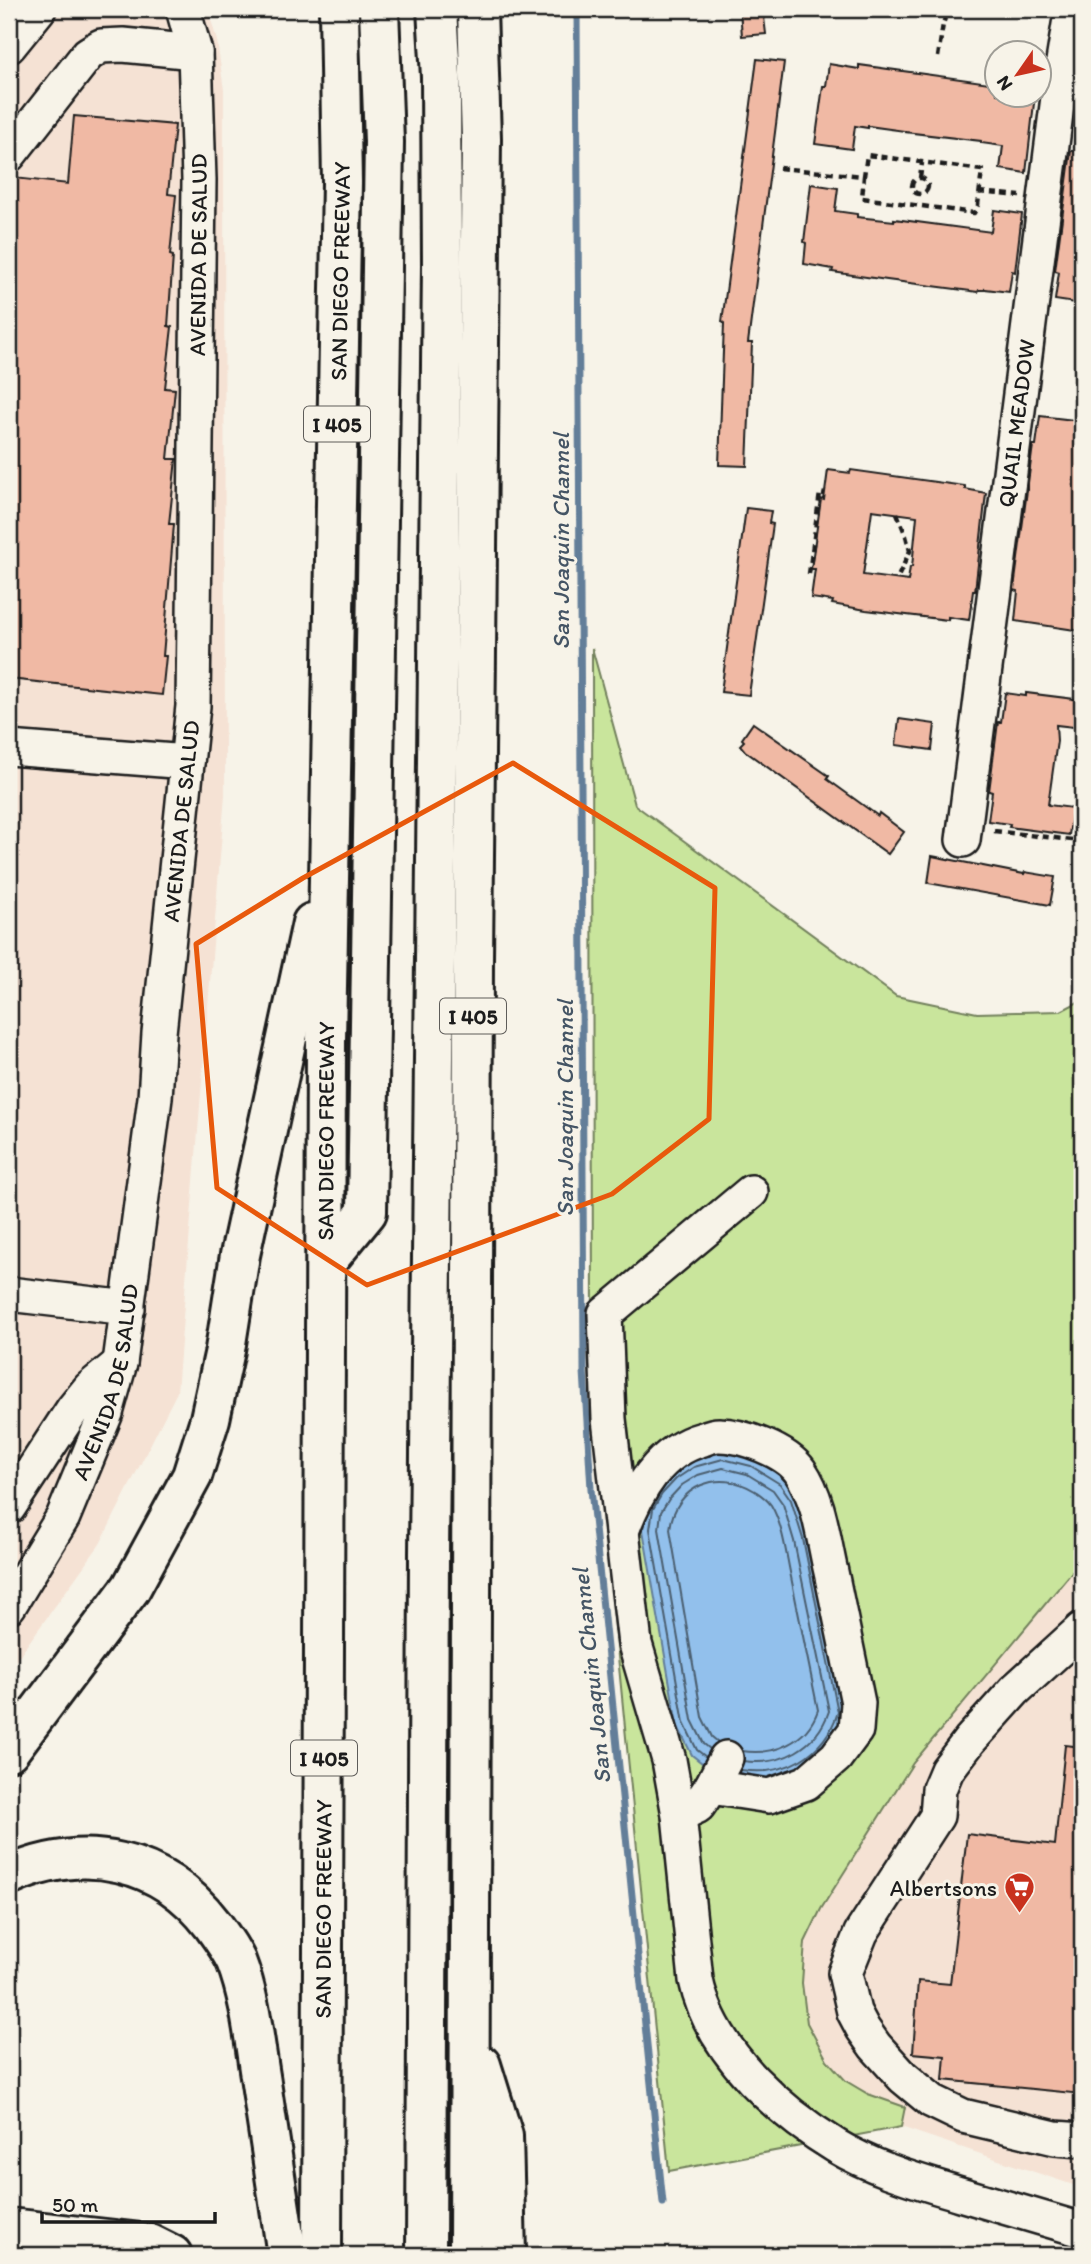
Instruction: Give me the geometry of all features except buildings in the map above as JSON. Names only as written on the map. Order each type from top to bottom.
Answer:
[{"type":"highway","name":"SAN DIEGO FREEWAY","points":[[322,2255],[326,1040],[342,182],[339,9]]},
{"type":"highway","points":[[326,1262],[367,1212],[384,142],[379,9]]},
{"type":"highway","points":[[425,2255],[429,1540],[442,265],[437,9]]},
{"type":"highway","name":"I 405","points":[[468,2255],[473,973],[481,152],[477,9]]},
{"type":"highway","points":[[9,1751],[131,1588],[192,1476],[210,1419],[225,1350],[240,1255],[330,840]]},
{"type":"highway","points":[[9,1876],[29,1867],[66,1859],[124,1863],[147,1871],[175,1886],[201,1910],[222,1936],[235,1960],[248,2002],[287,2255]]},
{"type":"highway","points":[[468,2024],[503,2136],[506,2255]]},
{"type":"highway","points":[[9,2228],[150,2244],[172,2255]]},
{"type":"street","points":[[9,46],[39,9]]},
{"type":"street","name":"AVENIDA DE SALUD","points":[[9,1606],[63,1517],[106,1413],[120,1363],[154,1111],[159,1033],[193,706],[199,180],[195,52],[183,9]]},
{"type":"street","name":"QUAIL MEADOW","points":[[979,836],[1061,74],[1074,9]]},
{"type":"street","points":[[9,155],[88,54],[101,46],[123,45],[195,52]]},
{"type":"street","points":[[9,748],[187,762]]},
{"type":"street","points":[[751,1192],[605,1314],[609,1419],[635,1644],[669,1760],[680,1815],[700,2000],[709,2021],[742,2068],[775,2102],[804,2126],[838,2147],[904,2177],[1082,2230]]},
{"type":"street","points":[[9,1294],[128,1308]]},
{"type":"street","points":[[9,1507],[73,1409],[90,1388],[120,1363]]},
{"type":"street","points":[[622,1531],[632,1504],[653,1472],[670,1454],[690,1443],[717,1435],[747,1439],[778,1453],[798,1468],[815,1499],[858,1703],[856,1730],[836,1757],[806,1783],[769,1796],[718,1773],[698,1806],[680,1815]]},
{"type":"street","points":[[1082,1629],[1015,1690],[947,1770],[939,1789],[937,1816],[861,1933],[845,1973],[854,2012],[869,2037],[903,2077],[932,2101],[963,2116],[1055,2138],[1082,2140]]},
{"type":"path","points":[[938,57],[948,9]]},
{"type":"path","points":[[867,155],[922,163],[982,170],[978,205],[974,213],[862,198],[867,155]]},
{"type":"path","points":[[920,178],[922,163]]},
{"type":"path","points":[[779,168],[864,176]]},
{"type":"path","points":[[920,178],[927,181],[928,187],[925,192],[918,194],[912,189],[912,184],[920,178]]},
{"type":"path","points":[[979,191],[1029,197]]},
{"type":"path","points":[[918,194],[918,205]]},
{"type":"path","points":[[809,574],[820,493],[825,494]]},
{"type":"path","points":[[897,513],[910,551],[897,579]]},
{"type":"path","points":[[979,836],[1082,839]]},
{"type":"highlighted area","points":[[513,763],[715,888],[709,1119],[612,1194],[367,1285],[217,1188],[196,944],[303,878]]},
{"type":"shaded area","points":[[9,9],[208,9],[217,41],[224,90],[225,795],[177,1392],[100,1544],[9,1670]]},
{"type":"shaded area","points":[[1082,1560],[1082,2188],[901,2127],[904,2107],[868,2094],[846,2081],[827,2060],[807,2023],[802,1983],[805,1942],[821,1909],[887,1802],[913,1763]]},
{"type":"green space","points":[[592,648],[635,805],[896,996],[977,1013],[1061,1011],[1082,1000],[1082,1560],[913,1763],[821,1909],[805,1942],[802,1983],[807,2023],[827,2060],[846,2081],[868,2094],[905,2107],[901,2127],[669,2171],[599,1465],[593,1370]]},
{"type":"water","points":[[722,1452],[753,1459],[785,1478],[797,1497],[809,1537],[846,1713],[835,1739],[806,1765],[780,1777],[758,1780],[712,1771],[692,1755],[677,1725],[643,1530],[646,1507],[671,1473],[691,1460]]},
{"type":"waterway","name":"San Joaquin Channel","points":[[577,9],[584,1371],[591,1489],[663,2203]]},
{"type":"place","name":"Albertsons","points":[[1020,1915]]}]
